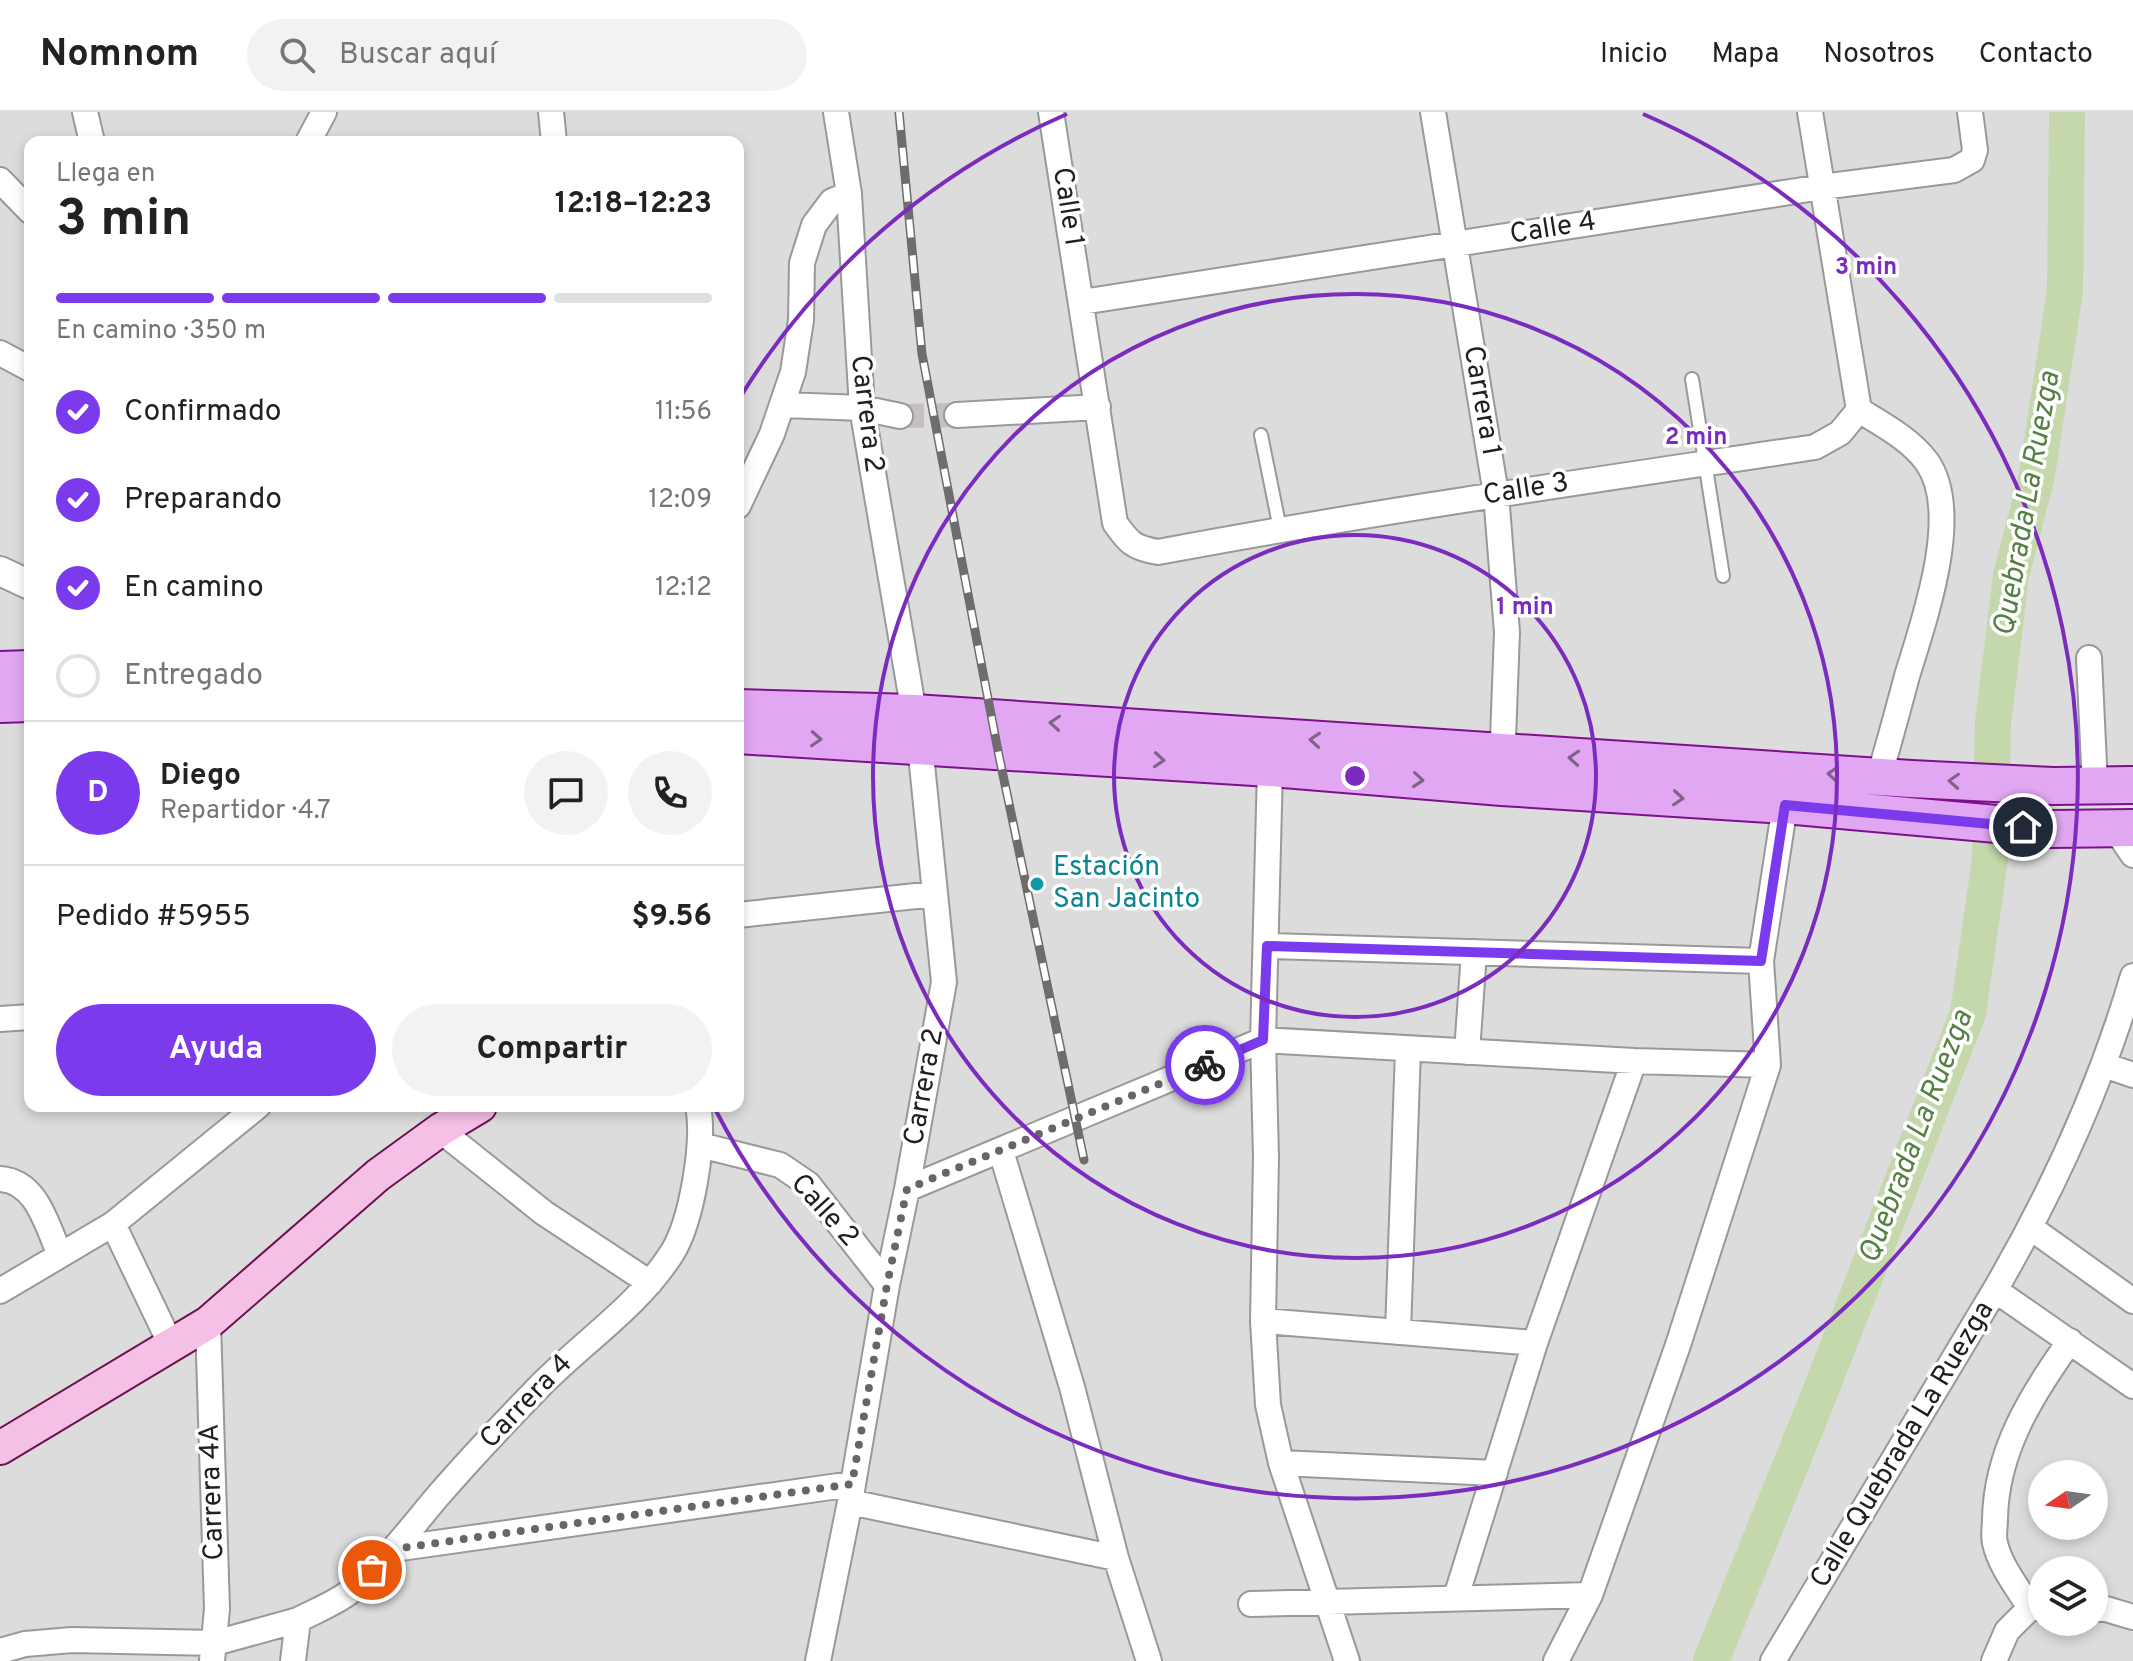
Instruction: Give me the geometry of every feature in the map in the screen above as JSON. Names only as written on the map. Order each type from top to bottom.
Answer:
[{"type":"main road","points":[[0,670],[24,669]]},
{"type":"main road","points":[[0,704],[24,703]]},
{"type":"main road","points":[[744,709],[1270,768],[1895,778],[2053,786],[2133,785]]},
{"type":"main road","points":[[744,735],[917,729],[1502,770],[1785,805],[2127,837]]},
{"type":"main road","points":[[0,1448],[208,1323],[378,1175],[470,1112]]},
{"type":"street","points":[[85,112],[91,136]]},
{"type":"street","points":[[311,136],[324,112]]},
{"type":"street","points":[[551,112],[553,136]]},
{"type":"street","name":"Carrera 2","points":[[818,1661],[944,982],[917,729],[862,408],[849,194],[836,112]]},
{"type":"street","name":"Calle 1","points":[[1051,112],[1082,302]]},
{"type":"street","name":"Carrera 1","points":[[1433,112],[1496,494],[1507,632],[1502,770]]},
{"type":"street","points":[[1810,112],[1859,410],[1904,438],[1928,464],[1939,494],[1938,566],[1895,778]]},
{"type":"street","name":"Calle 4","points":[[1082,302],[1822,187],[1954,170],[1966,166],[1975,150],[1970,112]]},
{"type":"street","points":[[0,180],[24,205]]},
{"type":"street","points":[[744,493],[784,405],[793,372],[801,320],[802,263],[814,225],[832,201],[849,194]]},
{"type":"street","name":"Calle 3","points":[[1082,302],[1115,523],[1126,539],[1139,549],[1158,552],[1496,494],[1815,447],[1840,433],[1859,410]]},
{"type":"street","points":[[0,353],[24,366]]},
{"type":"street","points":[[784,405],[862,408],[900,416]]},
{"type":"street","points":[[957,415],[1098,407]]},
{"type":"street","points":[[0,571],[24,582]]},
{"type":"street","points":[[2089,658],[2095,786]]},
{"type":"street","points":[[1270,768],[1263,1040],[1266,1157],[1263,1321],[1268,1405],[1281,1463],[1347,1661]]},
{"type":"street","points":[[1556,1661],[1590,1595],[1678,1345],[1768,1065],[1761,961],[1785,805]]},
{"type":"street","points":[[744,914],[935,894]]},
{"type":"street","points":[[1267,946],[1761,961]]},
{"type":"street","points":[[1467,1052],[1474,952]]},
{"type":"street","points":[[1995,1290],[2031,1228],[2104,1065],[2133,976]]},
{"type":"street","points":[[0,1019],[24,1017]]},
{"type":"street","points":[[907,1189],[1263,1040],[1408,1050],[1768,1065]]},
{"type":"street","points":[[1398,1332],[1408,1050]]},
{"type":"street","points":[[1456,1597],[1535,1343],[1634,1061]]},
{"type":"street","points":[[2104,1065],[2133,1075]]},
{"type":"street","points":[[0,1291],[113,1224],[251,1112]]},
{"type":"street","name":"Carrera 4","points":[[0,1651],[25,1644],[72,1640],[213,1652],[298,1620],[350,1592],[394,1549],[538,1388],[650,1283],[674,1250],[687,1218],[700,1145],[702,1126],[699,1112]]},
{"type":"street","points":[[440,1130],[544,1213],[650,1283]]},
{"type":"street","name":"Calle 2","points":[[700,1145],[780,1165],[808,1184],[887,1285]]},
{"type":"street","points":[[1001,1151],[1072,1387],[1116,1558],[1149,1661]]},
{"type":"street","points":[[0,1179],[12,1180],[26,1188],[37,1203],[60,1255]]},
{"type":"street","points":[[113,1224],[172,1347]]},
{"type":"street","points":[[2031,1228],[2133,1301]]},
{"type":"street","name":"Calle Quebrada La Ruezga","points":[[1773,1661],[1995,1290],[2133,1386]]},
{"type":"street","points":[[1263,1321],[1535,1343]]},
{"type":"street","name":"Carrera 4A","points":[[208,1323],[217,1609],[213,1652]]},
{"type":"street","points":[[2028,1598],[2007,1571],[1994,1543],[1995,1502],[2010,1439],[2044,1378],[2070,1341]]},
{"type":"street","points":[[1281,1463],[1495,1473]]},
{"type":"street","points":[[394,1549],[851,1493],[1116,1558]]},
{"type":"street","points":[[1251,1604],[1590,1595]]},
{"type":"street","points":[[2108,1610],[2133,1617]]},
{"type":"street","points":[[1994,1661],[2007,1631],[2028,1614]]},
{"type":"street","points":[[293,1661],[298,1620]]},
{"type":"lane","points":[[1692,379],[1723,576]]},
{"type":"lane","points":[[1261,435],[1280,529]]},
{"type":"shaded area","points":[[0,112],[2133,112],[2133,1661],[0,1661]]},
{"type":"waterway","name":"Quebrada La Ruezga","points":[[1711,1661],[1968,1013],[1990,859],[1993,723],[2011,576],[2037,475],[2065,291],[2067,112]]},
{"type":"tunnel","points":[[900,416],[957,415]]},
{"type":"railway","points":[[899,112],[922,354],[999,756],[1084,1160]]},
{"type":"way so far","points":[[372,1570],[394,1549],[852,1484],[907,1189],[1205,1065]]},
{"type":"place","name":"Estación San Jacinto","points":[[1037,884]]},
{"type":"route","points":[[1205,1065],[1263,1040],[1267,946],[1761,961],[1785,805],[2023,827]]}]
